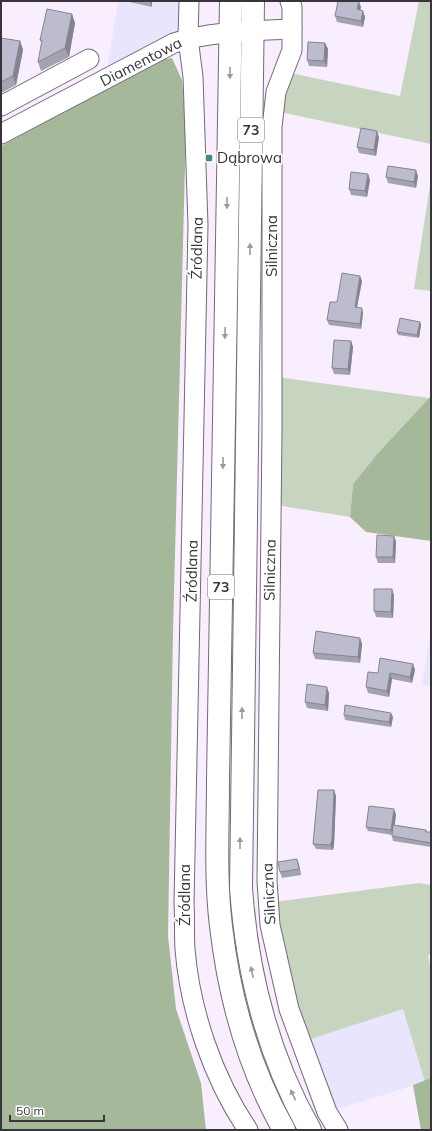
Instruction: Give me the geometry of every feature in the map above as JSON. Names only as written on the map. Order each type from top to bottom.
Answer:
[{"type":"main road","name":"73","points":[[231,1],[218,764],[218,893],[224,952],[242,1026],[262,1085],[284,1130]]},
{"type":"main road","name":"73","points":[[254,1],[241,888],[249,959],[266,1030],[288,1085],[310,1130]]},
{"type":"street","name":"Źródlana","points":[[189,1],[188,38],[193,77],[198,225],[184,903],[185,949],[192,994],[204,1038],[233,1106],[248,1130]]},
{"type":"street","name":"Silniczna","points":[[290,1],[292,7],[292,50],[276,92],[272,127],[272,430],[267,881],[270,925],[288,1009],[327,1112],[338,1130]]},
{"type":"street","name":"Diamentowa","points":[[1,134],[174,43],[188,38],[292,29]]},
{"type":"street","points":[[29,119],[9,102],[89,60]]},
{"type":"shaded area","points":[[109,1],[182,1],[179,14],[180,32],[107,69],[118,3]]},
{"type":"shaded area","points":[[431,627],[431,686],[422,685]]},
{"type":"shaded area","points":[[403,1009],[425,1082],[334,1110],[308,1040]]},
{"type":"green space","points":[[419,1],[431,1],[431,144],[280,112],[290,73],[400,96]]},
{"type":"green space","points":[[172,58],[182,80],[186,127],[173,632],[168,936],[176,1009],[201,1083],[206,1130],[1,1130],[1,146],[158,60]]},
{"type":"green space","points":[[431,179],[431,291],[414,289]]},
{"type":"green space","points":[[277,377],[429,398],[378,453],[353,484],[350,517],[276,505]]},
{"type":"green space","points":[[431,396],[431,541],[366,532],[350,517],[353,484],[378,453]]},
{"type":"green space","points":[[419,883],[431,885],[431,955],[428,955],[431,970],[431,1078],[425,1082],[403,1009],[308,1040],[275,924],[274,902]]},
{"type":"green space","points":[[431,1078],[431,1130],[421,1130],[413,1085]]},
{"type":"building","points":[[338,1],[359,1],[357,9],[363,11],[361,21],[335,16]]},
{"type":"building","points":[[47,9],[72,14],[65,48],[38,62],[42,40],[40,40]]},
{"type":"building","points":[[1,38],[20,41],[13,76],[1,82]]},
{"type":"building","points":[[308,42],[325,43],[324,61],[307,60]]},
{"type":"building","points":[[361,128],[377,131],[374,150],[357,147]]},
{"type":"building","points":[[388,166],[416,170],[414,182],[386,177]]},
{"type":"building","points":[[351,172],[368,174],[365,191],[349,189]]},
{"type":"building","points":[[342,273],[360,276],[355,307],[362,308],[360,324],[327,320],[330,302],[337,302]]},
{"type":"building","points":[[400,318],[420,322],[417,335],[397,332]]},
{"type":"building","points":[[334,340],[351,341],[348,369],[332,368]]},
{"type":"building","points":[[377,535],[394,536],[393,557],[376,557]]},
{"type":"building","points":[[374,589],[392,589],[391,612],[374,611]]},
{"type":"building","points":[[316,631],[360,638],[358,657],[313,653]]},
{"type":"building","points":[[380,658],[413,664],[410,677],[390,673],[387,691],[366,687],[368,672],[378,673]]},
{"type":"building","points":[[307,684],[327,687],[325,705],[305,702]]},
{"type":"building","points":[[345,705],[391,713],[389,722],[344,715]]},
{"type":"building","points":[[318,790],[334,790],[332,840],[330,845],[313,844]]},
{"type":"building","points":[[369,806],[394,809],[391,830],[366,827]]},
{"type":"building","points":[[393,825],[431,832],[431,843],[392,836]]},
{"type":"building","points":[[297,859],[299,869],[280,872],[278,862]]},
{"type":"place","name":"Dąbrowa","points":[[209,158]]}]
